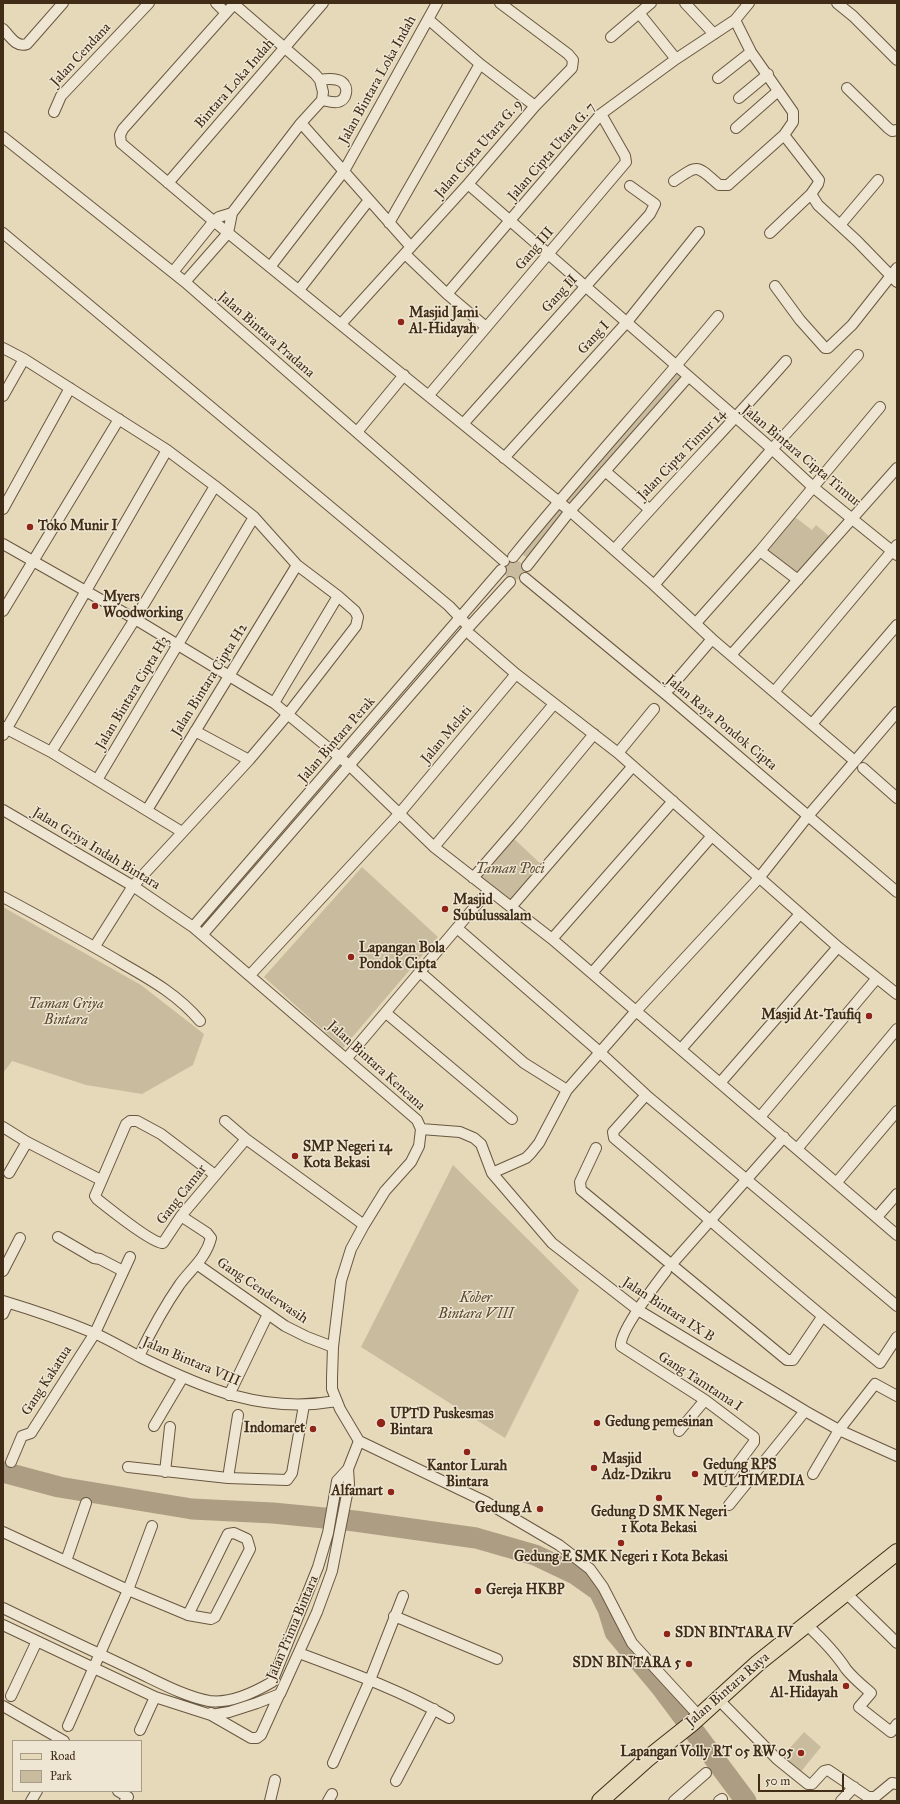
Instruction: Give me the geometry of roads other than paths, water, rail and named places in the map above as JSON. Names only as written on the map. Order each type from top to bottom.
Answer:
[{"type":"main road","name":"Jalan Bintara Raya","points":[[600,1801],[695,1720],[758,1663],[897,1552]]},
{"type":"street","points":[[3,29],[18,44],[23,46],[27,44],[63,3]]},
{"type":"street","name":"Jalan Cendana","points":[[54,112],[61,96],[149,3]]},
{"type":"street","points":[[216,3],[225,12]]},
{"type":"street","points":[[185,282],[228,233],[232,213],[301,122],[322,100],[323,92],[320,80],[235,3],[225,12],[123,129],[120,136],[121,143],[125,148],[228,233],[429,395],[462,424],[570,511],[654,585],[712,639],[850,757]]},
{"type":"street","name":"Bintara Loka Indah","points":[[168,183],[323,3]]},
{"type":"street","name":"Jalan Bintara Loka Indah","points":[[344,171],[437,3]]},
{"type":"street","name":"Jalan Cipta Utara G. 9","points":[[341,324],[468,184],[535,106],[572,68],[573,60],[568,54],[500,3]]},
{"type":"street","points":[[611,38],[651,3]]},
{"type":"street","points":[[685,3],[714,34]]},
{"type":"street","name":"Jalan Cipta Utara G. 7","points":[[447,294],[601,114],[676,59],[735,20],[749,3]]},
{"type":"street","points":[[837,3],[853,16],[897,60]]},
{"type":"street","points":[[639,13],[676,59]]},
{"type":"street","points":[[428,20],[480,64],[535,106]]},
{"type":"street","points":[[674,181],[693,168],[700,169],[719,185],[728,184],[784,135],[792,122],[793,112],[768,74],[751,52],[735,20]]},
{"type":"street","points":[[718,78],[751,52]]},
{"type":"street","points":[[389,223],[480,64]]},
{"type":"street","points":[[739,98],[768,74]]},
{"type":"street","points":[[320,80],[337,80],[346,86],[347,92],[343,100],[339,102],[322,100]]},
{"type":"street","points":[[847,88],[888,128],[892,131],[897,130]]},
{"type":"street","points":[[736,128],[778,91]]},
{"type":"street","name":"Gang III","points":[[429,395],[626,162],[626,156],[601,114]]},
{"type":"street","points":[[301,122],[389,223],[408,250],[447,294],[486,327]]},
{"type":"street","points":[[770,233],[811,194],[819,180],[784,135]]},
{"type":"street","name":"Jalan Bintara Pradana","points":[[3,137],[185,282],[506,563]]},
{"type":"street","points":[[270,267],[344,171]]},
{"type":"street","points":[[840,225],[878,180]]},
{"type":"street","name":"Jalan Bintara Cipta Timur","points":[[468,184],[772,449],[814,488],[895,550]]},
{"type":"street","name":"Gang II","points":[[462,424],[650,214],[654,206],[652,201],[630,186]]},
{"type":"street","points":[[775,286],[800,320],[828,348],[852,325],[895,275],[818,205],[811,194]]},
{"type":"street","points":[[299,290],[369,200]]},
{"type":"street","points":[[173,272],[214,221],[219,217],[232,213]]},
{"type":"street","name":"Gang I","points":[[504,458],[627,322],[699,232]]},
{"type":"street","points":[[3,233],[449,606],[470,631],[516,674],[618,753],[838,947],[896,992]]},
{"type":"street","name":"Jalan Bintara Perak","points":[[193,927],[460,619],[558,501],[677,367],[718,316]]},
{"type":"street","points":[[3,348],[24,359],[167,450],[215,486],[254,517],[297,565],[338,596],[357,614],[357,622],[288,714],[249,760],[133,886],[95,946]]},
{"type":"street","points":[[654,585],[772,449],[858,355]]},
{"type":"street","points":[[3,396],[24,359]]},
{"type":"street","name":"Jalan Cipta Timur 14","points":[[614,550],[649,509],[736,418],[786,361]]},
{"type":"street","points":[[357,432],[404,375]]},
{"type":"street","points":[[527,566],[570,511],[688,377]]},
{"type":"street","points":[[3,508],[70,388]]},
{"type":"street","points":[[696,623],[814,488],[880,407]]},
{"type":"street","points":[[3,611],[119,419]]},
{"type":"street","points":[[167,450],[5,730],[50,752],[182,832]]},
{"type":"street","points":[[731,655],[897,468]]},
{"type":"street","points":[[605,471],[649,509]]},
{"type":"street","points":[[50,752],[135,619],[215,486]]},
{"type":"street","name":"Jalan Bintara Cipta H3","points":[[97,780],[254,517]]},
{"type":"street","points":[[3,544],[178,644],[274,703],[349,765],[434,847],[552,939],[897,1235]]},
{"type":"street","points":[[774,692],[895,550]]},
{"type":"street","points":[[760,551],[798,580]]},
{"type":"street","points":[[521,558],[527,566],[525,578],[516,583],[510,582],[504,578],[506,563],[521,558]]},
{"type":"street","name":"Jalan Bintara Cipta H2","points":[[147,810],[297,565]]},
{"type":"street","name":"Jalan Raya Pondok Cipta","points":[[525,578],[897,892]]},
{"type":"street","name":"Jalan Bintara Perak","points":[[203,934],[349,765],[470,631],[510,582]]},
{"type":"street","points":[[274,703],[338,596]]},
{"type":"street","points":[[812,724],[897,625]]},
{"type":"street","points":[[670,688],[712,639]]},
{"type":"street","name":"Jalan Melati","points":[[250,975],[399,814],[516,674]]},
{"type":"street","points":[[434,847],[554,704]]},
{"type":"street","points":[[618,753],[654,708]]},
{"type":"street","points":[[492,1173],[526,1158],[531,1153],[539,1143],[567,1090],[636,1011],[759,878],[808,816],[897,712]]},
{"type":"street","points":[[195,731],[249,760]]},
{"type":"street","points":[[473,878],[594,734]]},
{"type":"street","points":[[512,907],[633,766]]},
{"type":"street","points":[[862,768],[897,798]]},
{"type":"street","points":[[552,939],[673,800]]},
{"type":"street","name":"Jalan Griya Indah Bintara","points":[[3,810],[133,886],[174,914]]},
{"type":"street","points":[[274,834],[284,841]]},
{"type":"street","points":[[592,973],[712,837]]},
{"type":"street","points":[[347,1058],[489,890]]},
{"type":"street","points":[[3,897],[95,946],[168,991],[185,1005],[200,1021]]},
{"type":"street","name":"Jalan Bintara Kencana","points":[[174,914],[203,934],[347,1058],[417,1120],[422,1129],[419,1146],[411,1162],[385,1191],[364,1225],[351,1250],[341,1281],[333,1347],[332,1389],[337,1401]]},
{"type":"street","points":[[681,1049],[800,914]]},
{"type":"street","points":[[457,928],[646,1095],[897,1306]]},
{"type":"street","points":[[720,1083],[838,947]]},
{"type":"street","points":[[420,972],[524,1063],[567,1090]]},
{"type":"street","points":[[760,1117],[877,978]]},
{"type":"street","points":[[386,1013],[512,1119]]},
{"type":"street","points":[[797,1148],[897,1029]]},
{"type":"street","points":[[646,1095],[614,1132],[614,1138],[822,1317],[880,1363],[897,1337]]},
{"type":"street","points":[[837,1182],[897,1111]]},
{"type":"street","points":[[3,1127],[27,1142],[101,1180],[126,1124],[130,1121],[137,1121],[161,1134],[215,1175]]},
{"type":"street","points":[[225,1121],[246,1139],[364,1225]]},
{"type":"street","name":"Jalan Bintara IX B","points":[[422,1129],[460,1132],[474,1138],[481,1144],[492,1173],[552,1243],[638,1310],[805,1411],[840,1430],[897,1456]]},
{"type":"street","points":[[638,1310],[669,1268],[784,1138]]},
{"type":"street","name":"Gang Camar","points":[[101,1180],[95,1196],[97,1200],[159,1243],[163,1243],[181,1216],[246,1139]]},
{"type":"street","points":[[9,1173],[27,1142]]},
{"type":"street","points":[[596,1148],[580,1182],[581,1190],[669,1268],[790,1361],[793,1360],[822,1317]]},
{"type":"street","points":[[877,1217],[897,1194]]},
{"type":"street","points":[[139,1356],[156,1322],[181,1283],[198,1265],[211,1238],[207,1233],[181,1216]]},
{"type":"street","points":[[58,1237],[94,1258],[100,1259],[123,1271]]},
{"type":"street","points":[[3,1270],[20,1238]]},
{"type":"street","name":"Gang Kakatua","points":[[11,1462],[22,1436],[31,1433],[95,1333],[130,1257]]},
{"type":"street","name":"Gang Cenderwasih","points":[[198,1265],[296,1332],[333,1347]]},
{"type":"street","points":[[3,1314],[6,1302]]},
{"type":"street","name":"Jalan Bintara VIII","points":[[6,1302],[95,1333],[182,1377],[229,1395],[262,1402],[304,1406],[337,1401]]},
{"type":"street","name":"Gang Tamtama I","points":[[638,1310],[621,1340],[622,1348],[705,1400],[745,1429],[754,1439],[725,1481]]},
{"type":"street","points":[[229,1395],[268,1314]]},
{"type":"street","points":[[154,1426],[182,1377]]},
{"type":"street","points":[[813,1474],[840,1430],[874,1384],[897,1396]]},
{"type":"street","points":[[679,1431],[705,1400]]},
{"type":"street","points":[[337,1401],[359,1441],[486,1502],[559,1544],[590,1569],[603,1587],[632,1643],[695,1720]]},
{"type":"street","points":[[128,1467],[228,1478],[284,1481],[289,1479],[292,1473],[304,1406]]},
{"type":"street","points":[[729,1505],[805,1411]]},
{"type":"street","points":[[228,1478],[238,1415]]},
{"type":"street","points":[[165,1472],[170,1427]]},
{"type":"street","name":"Jalan Prima Bintara","points":[[3,1608],[170,1687],[210,1701],[227,1700],[260,1690],[272,1682],[318,1567],[328,1533],[337,1481],[348,1469],[359,1441]]},
{"type":"street","name":"Jalan Prima Bintara","points":[[3,1626],[155,1696],[211,1715],[229,1712],[280,1694],[317,1612],[332,1571],[345,1513],[349,1484],[348,1469]]},
{"type":"street","points":[[66,1561],[86,1503]]},
{"type":"street","points":[[68,1726],[128,1590],[152,1526]]},
{"type":"street","points":[[3,1532],[128,1590],[188,1615],[211,1619],[215,1617],[250,1549],[247,1539],[234,1532],[226,1537],[188,1615]]},
{"type":"street","points":[[318,1567],[332,1571]]},
{"type":"street","points":[[846,1593],[897,1643]]},
{"type":"street","points":[[333,1763],[370,1680],[403,1596]]},
{"type":"street","points":[[394,1616],[497,1659]]},
{"type":"street","points":[[807,1625],[823,1639],[842,1661],[847,1670],[870,1693],[859,1707],[893,1730]]},
{"type":"street","points":[[11,1696],[37,1641]]},
{"type":"street","points":[[298,1653],[370,1680],[434,1709],[449,1718]]},
{"type":"street","points":[[210,1701],[211,1715],[251,1738],[257,1738],[261,1735],[280,1694],[272,1682]]},
{"type":"street","points":[[140,1730],[155,1696]]},
{"type":"street","points":[[718,1699],[776,1759],[808,1784],[812,1784],[824,1771],[828,1770],[870,1799],[876,1797],[892,1783],[897,1784]]},
{"type":"street","points":[[3,1706],[62,1740]]},
{"type":"street","points":[[396,1781],[434,1709]]},
{"type":"street","points":[[674,1801],[706,1773]]},
{"type":"street","points":[[270,1801],[275,1780]]},
{"type":"street","points":[[841,1801],[854,1787]]},
{"type":"street","points":[[31,1801],[36,1792]]},
{"type":"street","points":[[120,1792],[128,1797],[125,1801]]},
{"type":"waterway","points":[[3,1472],[59,1487],[192,1509],[273,1513],[355,1521],[476,1538],[535,1555],[575,1574],[599,1591],[608,1609],[615,1632],[661,1687],[746,1801]]},
{"type":"place","name":"Masjid Jami Al-Hidayah","points":[[401,322]]},
{"type":"place","name":"Toko Munir I","points":[[30,527]]},
{"type":"place","name":"Myers Woodworking","points":[[95,606]]},
{"type":"place","name":"Masjid Subulussalam","points":[[445,909]]},
{"type":"place","name":"Lapangan Bola Pondok Cipta","points":[[351,957]]},
{"type":"place","name":"Masjid At-Taufiq","points":[[869,1016]]},
{"type":"place","name":"SMP Negeri 14 Kota Bekasi","points":[[295,1156]]},
{"type":"place","name":"UPTD Puskesmas Bintara","points":[[381,1423]]},
{"type":"place","name":"Gedung pemesinan","points":[[597,1423]]},
{"type":"place","name":"Indomaret","points":[[313,1429]]},
{"type":"place","name":"Kantor Lurah Bintara","points":[[467,1452]]},
{"type":"place","name":"Masjid Adz-Dzikru","points":[[594,1468]]},
{"type":"place","name":"Gedung RPS MULTIMEDIA","points":[[695,1474]]},
{"type":"place","name":"Alfamart","points":[[391,1492]]},
{"type":"place","name":"Gedung D SMK Negeri 1 Kota Bekasi","points":[[659,1498]]},
{"type":"place","name":"Gedung A","points":[[540,1509]]},
{"type":"place","name":"Gedung E SMK Negeri 1 Kota Bekasi","points":[[621,1543]]},
{"type":"place","name":"Gereja HKBP","points":[[478,1591]]},
{"type":"place","name":"SDN BINTARA IV","points":[[667,1634]]},
{"type":"place","name":"SDN BINTARA 5","points":[[689,1664]]},
{"type":"place","name":"Mushala Al-Hidayah","points":[[846,1686]]},
{"type":"place","name":"Lapangan Volly RT 05 RW 05","points":[[801,1753]]},
{"type":"park label","name":"Taman Poci","points":[[510,870]]},
{"type":"park label","name":"Taman Griya Bintara","points":[[66,1014]]},
{"type":"park label","name":"Kober Bintara VIII","points":[[476,1308]]}]
